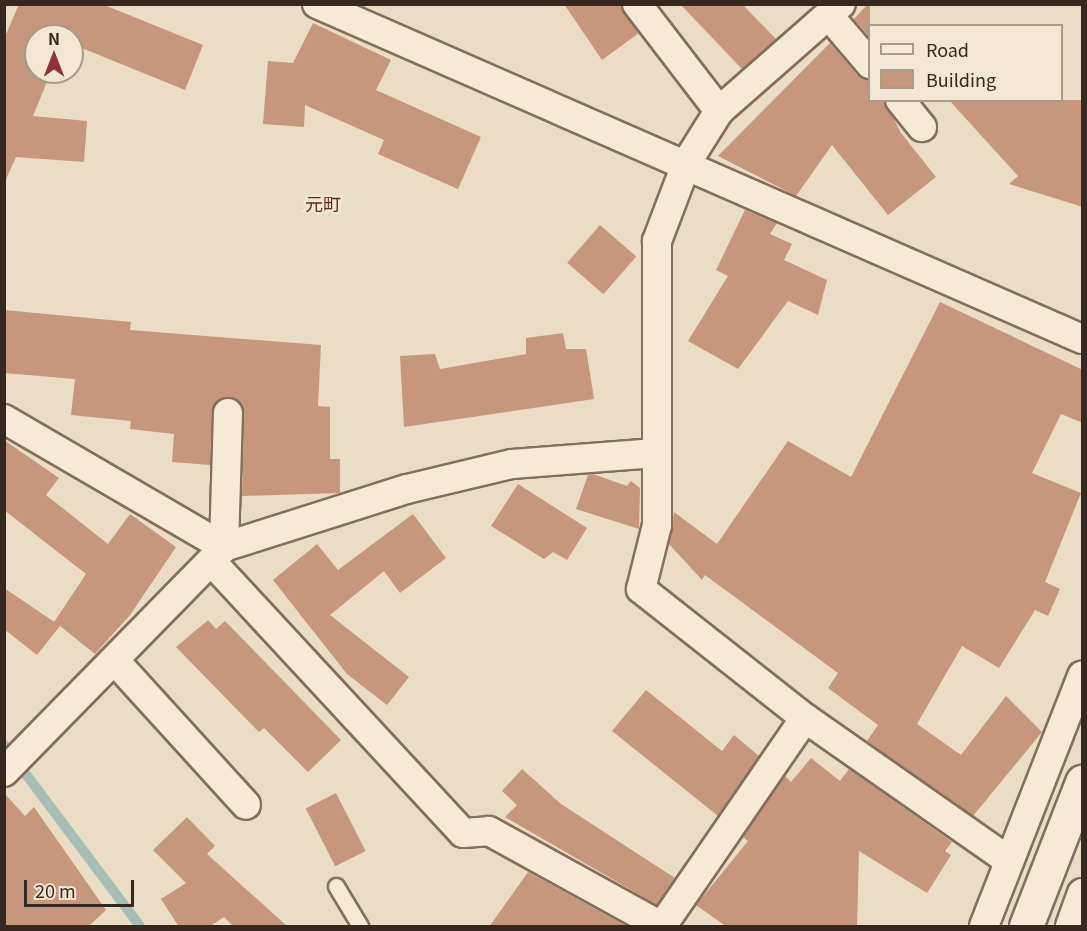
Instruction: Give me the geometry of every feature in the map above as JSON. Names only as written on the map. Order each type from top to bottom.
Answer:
[{"type":"street","points":[[317,4],[687,162],[1083,339]]},
{"type":"street","points":[[637,4],[719,111]]},
{"type":"street","points":[[868,61],[835,11],[719,111],[687,162],[657,241],[657,525],[642,590],[805,718],[1009,861]]},
{"type":"street","points":[[902,102],[922,127]]},
{"type":"street","points":[[218,554],[228,413]]},
{"type":"street","points":[[4,419],[218,554],[463,833],[489,831],[661,927],[805,718]]},
{"type":"street","points":[[4,772],[116,662],[218,554],[407,489],[513,464],[656,453]]},
{"type":"street","points":[[116,662],[246,805]]},
{"type":"street","points":[[984,927],[1083,676]]},
{"type":"street","points":[[1026,927],[1083,782]]},
{"type":"street","points":[[1070,927],[1083,893]]},
{"type":"lane","points":[[336,886],[360,927]]},
{"type":"building","points":[[19,4],[102,4],[203,45],[185,90],[84,49],[84,24],[24,24],[24,84],[46,84],[33,116],[87,121],[84,162],[16,157],[4,184],[4,39]]},
{"type":"building","points":[[564,4],[621,4],[639,33],[602,60]]},
{"type":"building","points":[[680,4],[742,4],[776,39],[742,69]]},
{"type":"building","points":[[868,4],[870,4],[868,36],[854,19]]},
{"type":"building","points":[[313,23],[391,60],[376,90],[481,137],[458,189],[378,154],[384,140],[305,105],[304,127],[263,124],[268,61],[293,63]]},
{"type":"building","points":[[830,43],[857,75],[868,79],[868,102],[885,102],[901,133],[936,177],[888,215],[832,145],[796,196],[718,156]]},
{"type":"building","points":[[1083,100],[1083,207],[1009,184],[1018,176],[951,102]]},
{"type":"building","points":[[745,210],[777,223],[770,234],[792,244],[784,260],[827,280],[818,315],[788,301],[738,369],[688,341],[728,276],[716,270]]},
{"type":"building","points":[[600,225],[636,256],[603,294],[567,263]]},
{"type":"building","points":[[940,302],[1083,370],[1083,423],[1061,414],[1032,473],[1081,493],[1045,582],[1060,589],[1048,616],[1035,610],[999,668],[962,646],[917,724],[961,755],[1006,696],[1042,732],[973,816],[867,741],[878,725],[828,688],[838,673],[705,575],[702,580],[669,544],[674,512],[717,544],[788,441],[851,477]]},
{"type":"building","points":[[4,310],[131,322],[130,330],[321,345],[318,406],[330,407],[330,459],[340,459],[340,493],[242,496],[244,413],[237,399],[229,397],[220,399],[212,412],[210,465],[172,462],[174,434],[130,429],[131,421],[71,415],[75,379],[4,373]]},
{"type":"building","points":[[563,333],[566,349],[586,349],[594,399],[404,427],[400,356],[435,354],[440,369],[526,354],[526,338]]},
{"type":"building","points":[[4,440],[59,478],[46,495],[108,544],[130,514],[176,547],[130,615],[95,654],[60,626],[37,655],[4,629],[4,588],[54,622],[86,574],[4,510]]},
{"type":"building","points":[[593,474],[627,486],[631,481],[640,488],[639,529],[576,509],[588,475]]},
{"type":"building","points":[[518,484],[587,528],[567,560],[553,552],[544,559],[491,526]]},
{"type":"building","points":[[413,514],[446,558],[400,593],[384,571],[330,615],[409,677],[387,705],[347,674],[273,580],[317,544],[338,570]]},
{"type":"building","points":[[208,620],[216,629],[225,621],[341,740],[308,772],[264,728],[259,732],[176,647]]},
{"type":"building","points":[[646,690],[722,751],[734,735],[759,756],[718,816],[612,731]]},
{"type":"building","points":[[811,758],[840,781],[849,769],[952,842],[945,851],[951,855],[927,893],[859,851],[857,927],[727,927],[696,905],[748,841],[743,837],[785,776],[791,782]]},
{"type":"building","points":[[522,769],[561,804],[675,878],[657,905],[505,817],[517,805],[502,791]]},
{"type":"building","points":[[4,793],[25,816],[34,807],[106,910],[88,927],[4,927]]},
{"type":"building","points":[[336,793],[366,851],[335,866],[306,808]]},
{"type":"building","points":[[187,817],[215,846],[207,854],[288,927],[234,927],[224,917],[209,927],[179,927],[161,899],[186,883],[153,850]]},
{"type":"building","points":[[528,872],[628,927],[489,927]]},
{"type":"waterway","points":[[4,745],[140,926]]},
{"type":"district","name":"元町","points":[[323,203]]}]
